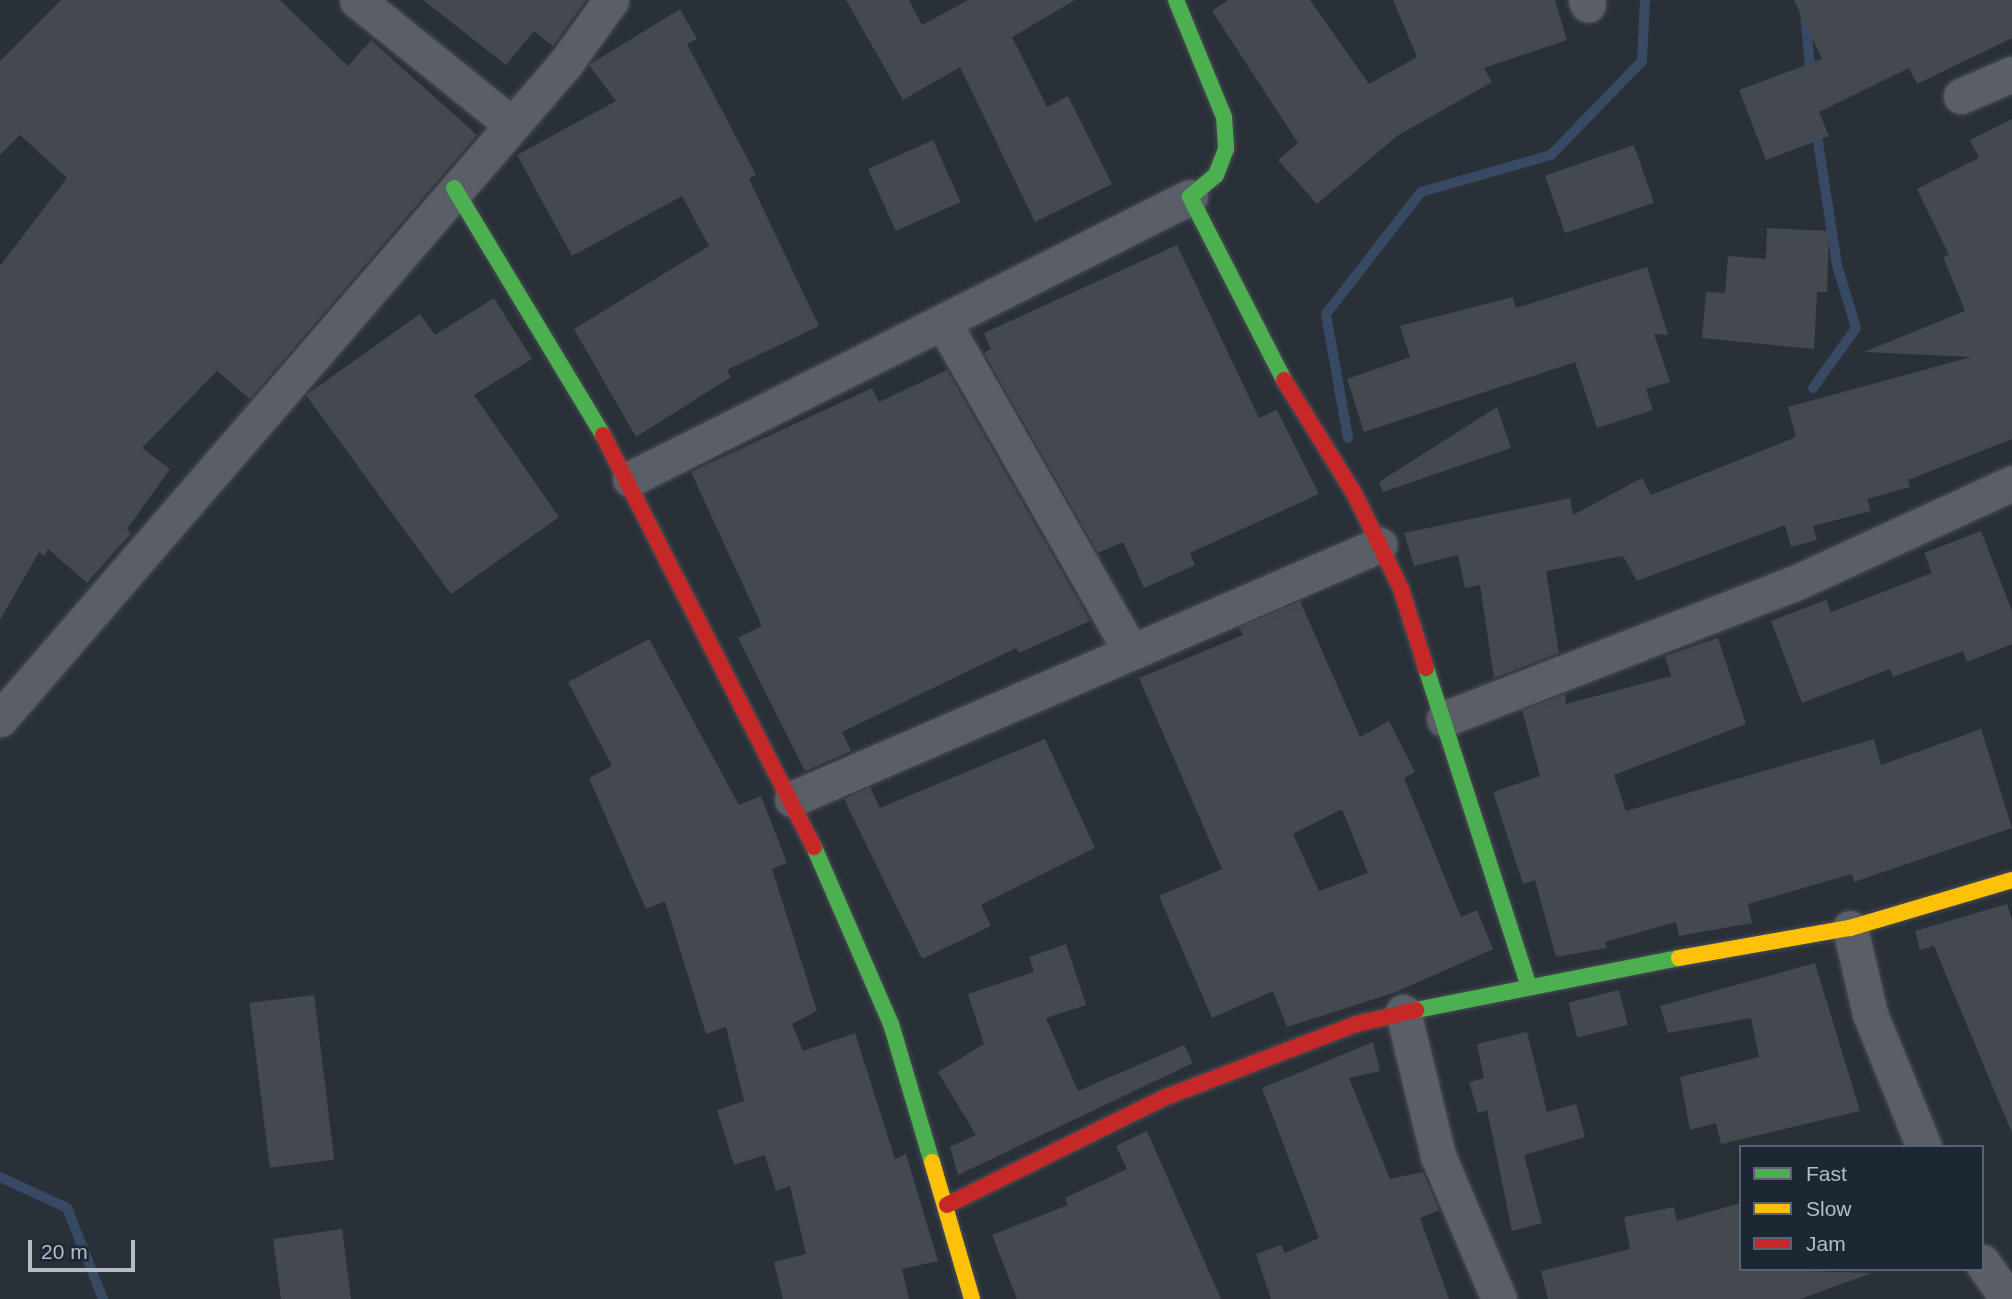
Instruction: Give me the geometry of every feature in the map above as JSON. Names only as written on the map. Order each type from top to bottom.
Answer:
[{"type":"street","points":[[357,0],[509,122]]},
{"type":"street","points":[[0,719],[509,122],[565,64],[611,0]]},
{"type":"street","points":[[630,479],[1190,197],[1216,175],[1226,149],[1224,117],[1176,0]]},
{"type":"street","points":[[1961,96],[2012,74]]},
{"type":"street","points":[[454,188],[630,479],[792,799],[891,1024],[947,1205],[972,1299]]},
{"type":"street","points":[[1190,197],[1264,345],[1379,545],[1405,599],[1528,984]]},
{"type":"street","points":[[943,322],[1129,649]]},
{"type":"street","points":[[1444,719],[1795,583],[2012,483]]},
{"type":"street","points":[[792,799],[1129,649],[1379,545]]},
{"type":"street","points":[[947,1205],[1166,1097],[1403,1012],[1528,984],[1850,928],[2012,880]]},
{"type":"street","points":[[1850,928],[1870,1014],[1922,1145]]},
{"type":"street","points":[[1403,1012],[1438,1156],[1499,1299]]},
{"type":"street","points":[[1984,1265],[2008,1299]]},
{"type":"building","points":[[61,0],[280,0],[348,66],[371,40],[477,135],[250,399],[217,371],[142,448],[170,469],[127,529],[131,533],[87,583],[48,549],[45,556],[39,552],[0,620],[0,266],[67,178],[20,135],[0,155],[0,61]]},
{"type":"building","points":[[423,0],[586,0],[553,46],[534,31],[506,65]]},
{"type":"building","points":[[846,0],[909,0],[922,25],[968,0],[1075,0],[1012,37],[1047,107],[1068,96],[1112,184],[1035,222],[960,67],[903,100]]},
{"type":"building","points":[[1228,0],[1310,0],[1369,84],[1417,57],[1393,0],[1555,0],[1567,40],[1484,68],[1492,82],[1397,136],[1317,204],[1278,160],[1298,143],[1212,11]]},
{"type":"building","points":[[1794,0],[2012,0],[2012,38],[1917,84],[1909,68],[1819,112],[1829,136],[1766,160],[1739,90],[1822,59]]},
{"type":"building","points":[[680,9],[697,39],[687,44],[756,175],[749,179],[819,326],[727,370],[731,377],[636,437],[574,329],[709,246],[682,196],[572,256],[517,155],[616,101],[589,65]]},
{"type":"building","points":[[2012,119],[2012,439],[1908,480],[1910,487],[1867,499],[1871,511],[1813,526],[1817,540],[1791,547],[1785,525],[1637,581],[1623,556],[1546,571],[1559,653],[1494,678],[1480,585],[1465,588],[1458,555],[1414,566],[1404,533],[1570,498],[1573,515],[1642,478],[1651,495],[1796,437],[1788,407],[1971,357],[1864,352],[1965,311],[1943,257],[1949,255],[1917,189],[1979,158],[1970,140]]},
{"type":"building","points":[[933,140],[961,202],[896,231],[868,169]]},
{"type":"building","points":[[1634,145],[1654,203],[1565,233],[1545,176]]},
{"type":"building","points":[[1767,228],[1829,231],[1827,292],[1817,292],[1814,349],[1702,338],[1706,292],[1725,293],[1728,256],[1766,259]]},
{"type":"building","points":[[1177,245],[1259,418],[1277,410],[1319,494],[1190,553],[1195,565],[1144,588],[1123,542],[1098,553],[984,353],[991,349],[984,333]]},
{"type":"building","points":[[1647,267],[1668,335],[1654,334],[1670,382],[1646,389],[1653,410],[1597,428],[1575,362],[1364,432],[1347,379],[1410,357],[1400,326],[1513,297],[1516,308]]},
{"type":"building","points":[[494,298],[532,359],[474,395],[559,517],[451,594],[306,395],[420,314],[435,335]]},
{"type":"building","points":[[947,370],[1090,621],[1019,653],[1016,648],[842,732],[851,751],[805,771],[738,638],[762,626],[691,472],[872,388],[879,402]]},
{"type":"building","points":[[1497,407],[1511,448],[1383,492],[1379,482]]},
{"type":"building","points":[[1981,531],[2012,611],[2012,644],[1967,662],[1963,651],[1893,677],[1890,669],[1802,703],[1771,621],[1826,600],[1831,612],[1932,573],[1924,553]]},
{"type":"building","points":[[1300,601],[1360,737],[1389,721],[1415,772],[1404,778],[1461,917],[1477,910],[1493,949],[1396,992],[1287,1027],[1273,991],[1212,1018],[1159,896],[1222,869],[1139,678],[1243,635],[1239,627]],"holes":[[[1342,809],[1368,873],[1319,891],[1293,834]]]},
{"type":"building","points":[[1718,638],[1746,724],[1614,775],[1626,811],[1874,739],[1881,765],[1981,729],[2012,828],[1854,882],[1852,874],[1748,904],[1752,923],[1679,936],[1676,922],[1605,942],[1607,948],[1556,957],[1535,880],[1523,884],[1493,792],[1540,776],[1522,710],[1565,694],[1566,704],[1671,676],[1665,656]]},
{"type":"building","points":[[649,639],[739,805],[761,796],[787,863],[772,869],[817,1011],[792,1024],[803,1051],[855,1033],[895,1159],[906,1154],[938,1261],[902,1269],[909,1299],[783,1299],[774,1262],[806,1254],[790,1186],[776,1191],[765,1155],[734,1165],[717,1110],[744,1101],[726,1027],[706,1034],[665,901],[646,909],[589,778],[612,766],[568,682]]},
{"type":"building","points":[[1045,739],[1095,848],[981,905],[991,926],[922,959],[844,799],[870,787],[880,808]]},
{"type":"building","points":[[2007,904],[2012,920],[2012,1133],[1934,946],[1920,950],[1915,931]]},
{"type":"building","points":[[1066,944],[1086,1005],[1046,1018],[1078,1091],[1184,1045],[1193,1063],[958,1175],[950,1147],[976,1135],[938,1072],[984,1044],[968,994],[1034,972],[1029,957]]},
{"type":"building","points":[[1815,963],[1860,1111],[1721,1144],[1716,1123],[1690,1130],[1680,1077],[1759,1057],[1751,1018],[1668,1033],[1660,1006]]},
{"type":"building","points":[[1619,990],[1628,1025],[1577,1038],[1569,1003]]},
{"type":"building","points":[[314,995],[334,1160],[270,1168],[249,1003]]},
{"type":"building","points":[[1527,1032],[1547,1112],[1576,1104],[1585,1137],[1524,1155],[1542,1223],[1512,1231],[1487,1110],[1478,1113],[1469,1082],[1484,1078],[1477,1044]]},
{"type":"building","points":[[1373,1042],[1380,1071],[1349,1078],[1390,1179],[1423,1172],[1439,1210],[1420,1218],[1449,1299],[1271,1299],[1256,1254],[1281,1245],[1285,1253],[1319,1238],[1262,1088]]},
{"type":"building","points":[[1147,1131],[1221,1299],[1017,1299],[992,1235],[1068,1205],[1065,1198],[1127,1169],[1116,1146]]},
{"type":"building","points":[[1739,1204],[1739,1271],[1872,1273],[1800,1299],[1548,1299],[1541,1271],[1630,1249],[1624,1217],[1674,1207],[1677,1221]]},
{"type":"building","points":[[342,1229],[351,1299],[281,1299],[273,1239]]},
{"type":"waterway","points":[[1348,438],[1326,314],[1421,192],[1551,155],[1642,61],[1645,0]]},
{"type":"waterway","points":[[1804,0],[1811,78]]},
{"type":"waterway","points":[[1813,388],[1856,328],[1837,265],[1816,129]]},
{"type":"waterway","points":[[0,1177],[67,1208],[103,1299]]},
{"type":"traffic: fast","points":[[1176,0],[1224,117],[1226,149],[1216,175],[1190,197],[1284,380]]},
{"type":"traffic: fast","points":[[454,188],[603,435]]},
{"type":"traffic: fast","points":[[1426,668],[1528,984]]},
{"type":"traffic: fast","points":[[814,847],[891,1024],[932,1162]]},
{"type":"traffic: fast","points":[[1416,1010],[1679,958]]},
{"type":"traffic: slow","points":[[1679,958],[1850,928],[2012,880]]},
{"type":"traffic: slow","points":[[932,1162],[972,1299]]},
{"type":"traffic: jam","points":[[1284,380],[1355,495],[1401,589],[1426,668]]},
{"type":"traffic: jam","points":[[603,435],[814,847]]},
{"type":"traffic: jam","points":[[947,1205],[1166,1097],[1356,1024],[1416,1010]]}]
